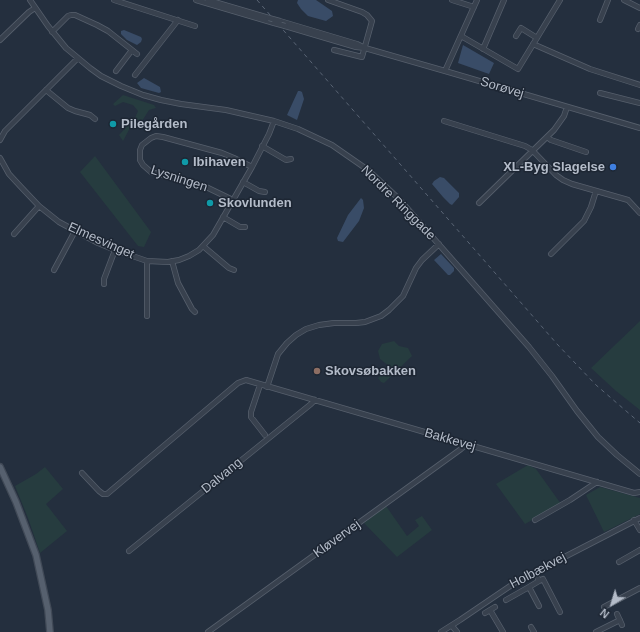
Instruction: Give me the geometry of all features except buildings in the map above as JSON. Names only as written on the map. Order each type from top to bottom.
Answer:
[{"type":"main road","points":[[0,467],[16,502],[36,555],[48,610],[50,632]]},
{"type":"street","name":"Nordre Ringgade","points":[[30,0],[52,32],[66,48],[102,76],[143,95],[181,104],[226,110],[274,120],[319,138],[352,158],[382,182],[439,244],[539,359],[593,431],[616,455],[640,474]]},
{"type":"street","points":[[114,0],[196,26]]},
{"type":"street","name":"Sorøvej","points":[[196,0],[640,128]]},
{"type":"street","name":"Sorøvej","points":[[208,0],[358,44],[365,48]]},
{"type":"street","points":[[328,0],[362,12],[372,21],[362,57],[334,50]]},
{"type":"street","points":[[452,0],[474,7]]},
{"type":"street","points":[[445,71],[477,0]]},
{"type":"street","points":[[483,49],[504,0]]},
{"type":"street","points":[[461,36],[518,69],[560,0]]},
{"type":"street","points":[[600,20],[608,0]]},
{"type":"street","points":[[624,0],[640,8]]},
{"type":"street","points":[[0,40],[35,8]]},
{"type":"street","points":[[52,32],[68,16],[75,15],[108,31],[137,54]]},
{"type":"street","points":[[135,75],[178,20]]},
{"type":"street","points":[[516,36],[521,28],[537,38]]},
{"type":"street","points":[[533,44],[607,76],[640,85]]},
{"type":"street","points":[[116,71],[132,50]]},
{"type":"street","points":[[0,140],[5,131],[78,58]]},
{"type":"street","points":[[46,90],[68,108],[90,115],[95,119]]},
{"type":"street","points":[[600,93],[640,103]]},
{"type":"street","points":[[479,203],[547,137],[560,122],[567,107]]},
{"type":"street","name":"Elmesvinget","points":[[0,158],[10,174],[39,206],[59,222],[115,250],[147,261],[172,261],[189,256],[204,246],[213,235],[252,167],[274,120]]},
{"type":"street","points":[[444,121],[518,143],[532,150],[563,180],[628,200],[640,214]]},
{"type":"street","name":"Lysningen","points":[[233,200],[204,186],[151,172],[140,160],[140,150],[142,145],[150,138],[156,136],[163,137],[222,153],[252,167]]},
{"type":"street","points":[[547,137],[551,140],[586,152]]},
{"type":"street","points":[[262,146],[286,160],[291,159]]},
{"type":"street","points":[[243,182],[259,191],[265,192]]},
{"type":"street","points":[[551,254],[584,221],[591,207],[596,191]]},
{"type":"street","points":[[14,234],[39,206]]},
{"type":"street","points":[[223,217],[240,227],[245,227]]},
{"type":"street","points":[[54,270],[75,231]]},
{"type":"street","points":[[267,387],[278,354],[296,335],[319,324],[365,322],[381,316],[403,296],[416,268],[422,260],[439,244]]},
{"type":"street","points":[[204,246],[229,268],[234,270]]},
{"type":"street","points":[[104,284],[104,279],[115,250]]},
{"type":"street","points":[[147,261],[147,316]]},
{"type":"street","points":[[172,261],[178,283],[195,312]]},
{"type":"street","name":"Bakkevej","points":[[82,473],[99,491],[103,494],[107,494],[238,383],[246,380],[634,493],[640,492]]},
{"type":"street","points":[[260,385],[251,417],[265,435]]},
{"type":"street","name":"Dalvang","points":[[129,551],[315,400]]},
{"type":"street","name":"Kløvervej","points":[[208,632],[466,445]]},
{"type":"street","points":[[535,520],[570,500],[597,482]]},
{"type":"street","name":"Holbækvej","points":[[441,632],[506,588],[640,518]]},
{"type":"street","points":[[634,520],[640,530]]},
{"type":"street","points":[[619,562],[640,550]]},
{"type":"street","points":[[535,572],[539,581]]},
{"type":"street","points":[[506,600],[543,579],[560,612]]},
{"type":"street","points":[[529,587],[539,606]]},
{"type":"street","points":[[604,607],[640,588]]},
{"type":"street","points":[[485,613],[493,609],[503,632]]},
{"type":"street","points":[[596,632],[621,623],[617,614]]},
{"type":"street","points":[[452,626],[456,632]]},
{"type":"green space","points":[[123,95],[154,105],[156,108],[149,110],[142,121],[131,126],[123,141],[119,135],[135,118],[138,111],[133,105],[123,102],[115,106],[113,104]]},
{"type":"green space","points":[[95,156],[151,232],[144,247],[138,246],[80,172]]},
{"type":"green space","points":[[640,321],[640,410],[591,368]]},
{"type":"green space","points":[[394,341],[399,346],[408,348],[412,356],[384,383],[378,378],[388,370],[389,366],[380,359],[378,351],[382,344]]},
{"type":"green space","points":[[528,465],[536,469],[561,504],[525,524],[496,484]]},
{"type":"green space","points":[[45,467],[63,489],[46,504],[67,531],[40,553],[15,486]]},
{"type":"green space","points":[[600,487],[640,498],[640,514],[604,532],[586,495]]},
{"type":"green space","points":[[386,506],[407,536],[419,526],[415,520],[422,516],[432,530],[397,557],[364,523]]},
{"type":"water","points":[[298,0],[316,0],[332,11],[333,16],[326,21],[308,16],[297,3]]},
{"type":"water","points":[[124,30],[141,37],[141,42],[137,45],[127,40],[121,34],[121,31]]},
{"type":"water","points":[[463,45],[494,63],[489,74],[458,63]]},
{"type":"water","points":[[144,78],[160,87],[161,92],[159,93],[141,88],[137,83]]},
{"type":"water","points":[[298,91],[302,92],[304,99],[297,120],[287,115]]},
{"type":"water","points":[[440,177],[444,178],[459,193],[459,197],[452,205],[432,184]]},
{"type":"water","points":[[361,198],[363,200],[364,208],[359,221],[343,242],[338,241],[337,238],[348,215]]},
{"type":"water","points":[[441,254],[454,268],[454,271],[450,275],[448,275],[434,260]]},
{"type":"railway","points":[[257,0],[557,344],[596,385],[640,423]]},
{"type":"place","name":"Pilegården","points":[[113,124]]},
{"type":"place","name":"Ibihaven","points":[[185,162]]},
{"type":"place","name":"XL-Byg Slagelse","points":[[613,167]]},
{"type":"place","name":"Skovlunden","points":[[210,203]]},
{"type":"place","name":"Skovsøbakken","points":[[317,371]]}]
